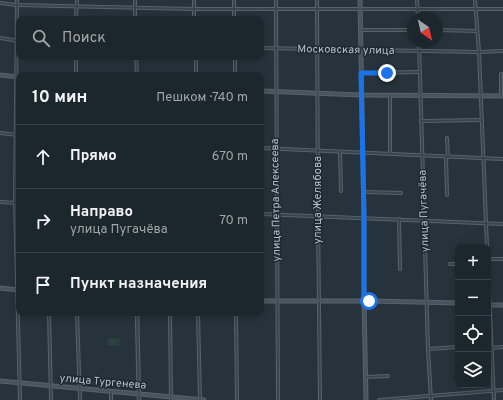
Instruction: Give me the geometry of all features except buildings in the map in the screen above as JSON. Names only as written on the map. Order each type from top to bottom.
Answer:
[{"type":"main road","points":[[360,0],[366,400]]},
{"type":"main road","points":[[0,75],[16,77]]},
{"type":"main road","points":[[264,91],[318,92],[361,95],[502,96]]},
{"type":"main road","points":[[0,288],[16,290]]},
{"type":"main road","points":[[264,301],[455,303]]},
{"type":"main road","points":[[491,305],[503,305]]},
{"type":"main road","name":"улица Тургенева","points":[[0,381],[139,394],[171,399],[204,400]]},
{"type":"street","points":[[17,0],[17,16]]},
{"type":"street","points":[[76,16],[77,0]]},
{"type":"street","points":[[135,0],[135,16]]},
{"type":"street","points":[[194,0],[194,16]]},
{"type":"street","points":[[234,0],[234,16]]},
{"type":"street","name":"улица Петра Алексеева","points":[[276,0],[278,400]]},
{"type":"street","name":"улица Желябова","points":[[317,0],[320,400]]},
{"type":"street","points":[[417,0],[417,12]]},
{"type":"street","points":[[474,0],[479,52],[487,244]]},
{"type":"street","points":[[0,3],[77,7],[194,9],[503,9]]},
{"type":"street","points":[[360,30],[407,30]]},
{"type":"street","points":[[443,30],[477,31]]},
{"type":"street","points":[[0,38],[16,41]]},
{"type":"street","name":"Московская улица","points":[[264,48],[479,52],[503,51]]},
{"type":"street","name":"улица Пугачёва","points":[[420,48],[428,349],[431,400]]},
{"type":"street","points":[[17,60],[17,72]]},
{"type":"street","points":[[76,60],[76,72]]},
{"type":"street","points":[[136,60],[137,72]]},
{"type":"street","points":[[196,60],[196,72]]},
{"type":"street","points":[[235,60],[235,72]]},
{"type":"street","points":[[361,73],[420,72]]},
{"type":"street","points":[[501,74],[502,96]]},
{"type":"street","points":[[390,95],[390,154]]},
{"type":"street","points":[[16,106],[16,224]]},
{"type":"street","points":[[421,121],[482,120]]},
{"type":"street","points":[[0,133],[15,135]]},
{"type":"street","points":[[447,138],[447,195]]},
{"type":"street","points":[[264,148],[503,159]]},
{"type":"street","points":[[340,152],[341,191]]},
{"type":"street","points":[[364,192],[401,193]]},
{"type":"street","points":[[0,202],[15,202]]},
{"type":"street","points":[[264,214],[364,217],[503,224]]},
{"type":"street","points":[[398,219],[400,268]]},
{"type":"street","points":[[491,259],[503,259]]},
{"type":"street","points":[[450,264],[455,264]]},
{"type":"street","points":[[19,316],[20,400]]},
{"type":"street","points":[[50,316],[51,400]]},
{"type":"street","points":[[77,316],[80,400]]},
{"type":"street","points":[[137,316],[140,400]]},
{"type":"street","points":[[170,316],[171,399]]},
{"type":"street","points":[[198,316],[200,400]]},
{"type":"street","points":[[236,316],[237,400]]},
{"type":"street","points":[[494,400],[491,348],[503,347]]},
{"type":"street","points":[[428,349],[455,348]]},
{"type":"street","points":[[366,377],[388,376]]},
{"type":"street","points":[[379,400],[503,390]]},
{"type":"street","points":[[111,392],[112,400]]},
{"type":"green space","points":[[108,338],[120,339],[119,346],[107,345]]},
{"type":"route","points":[[369,301],[364,301],[361,73],[387,73]]}]
